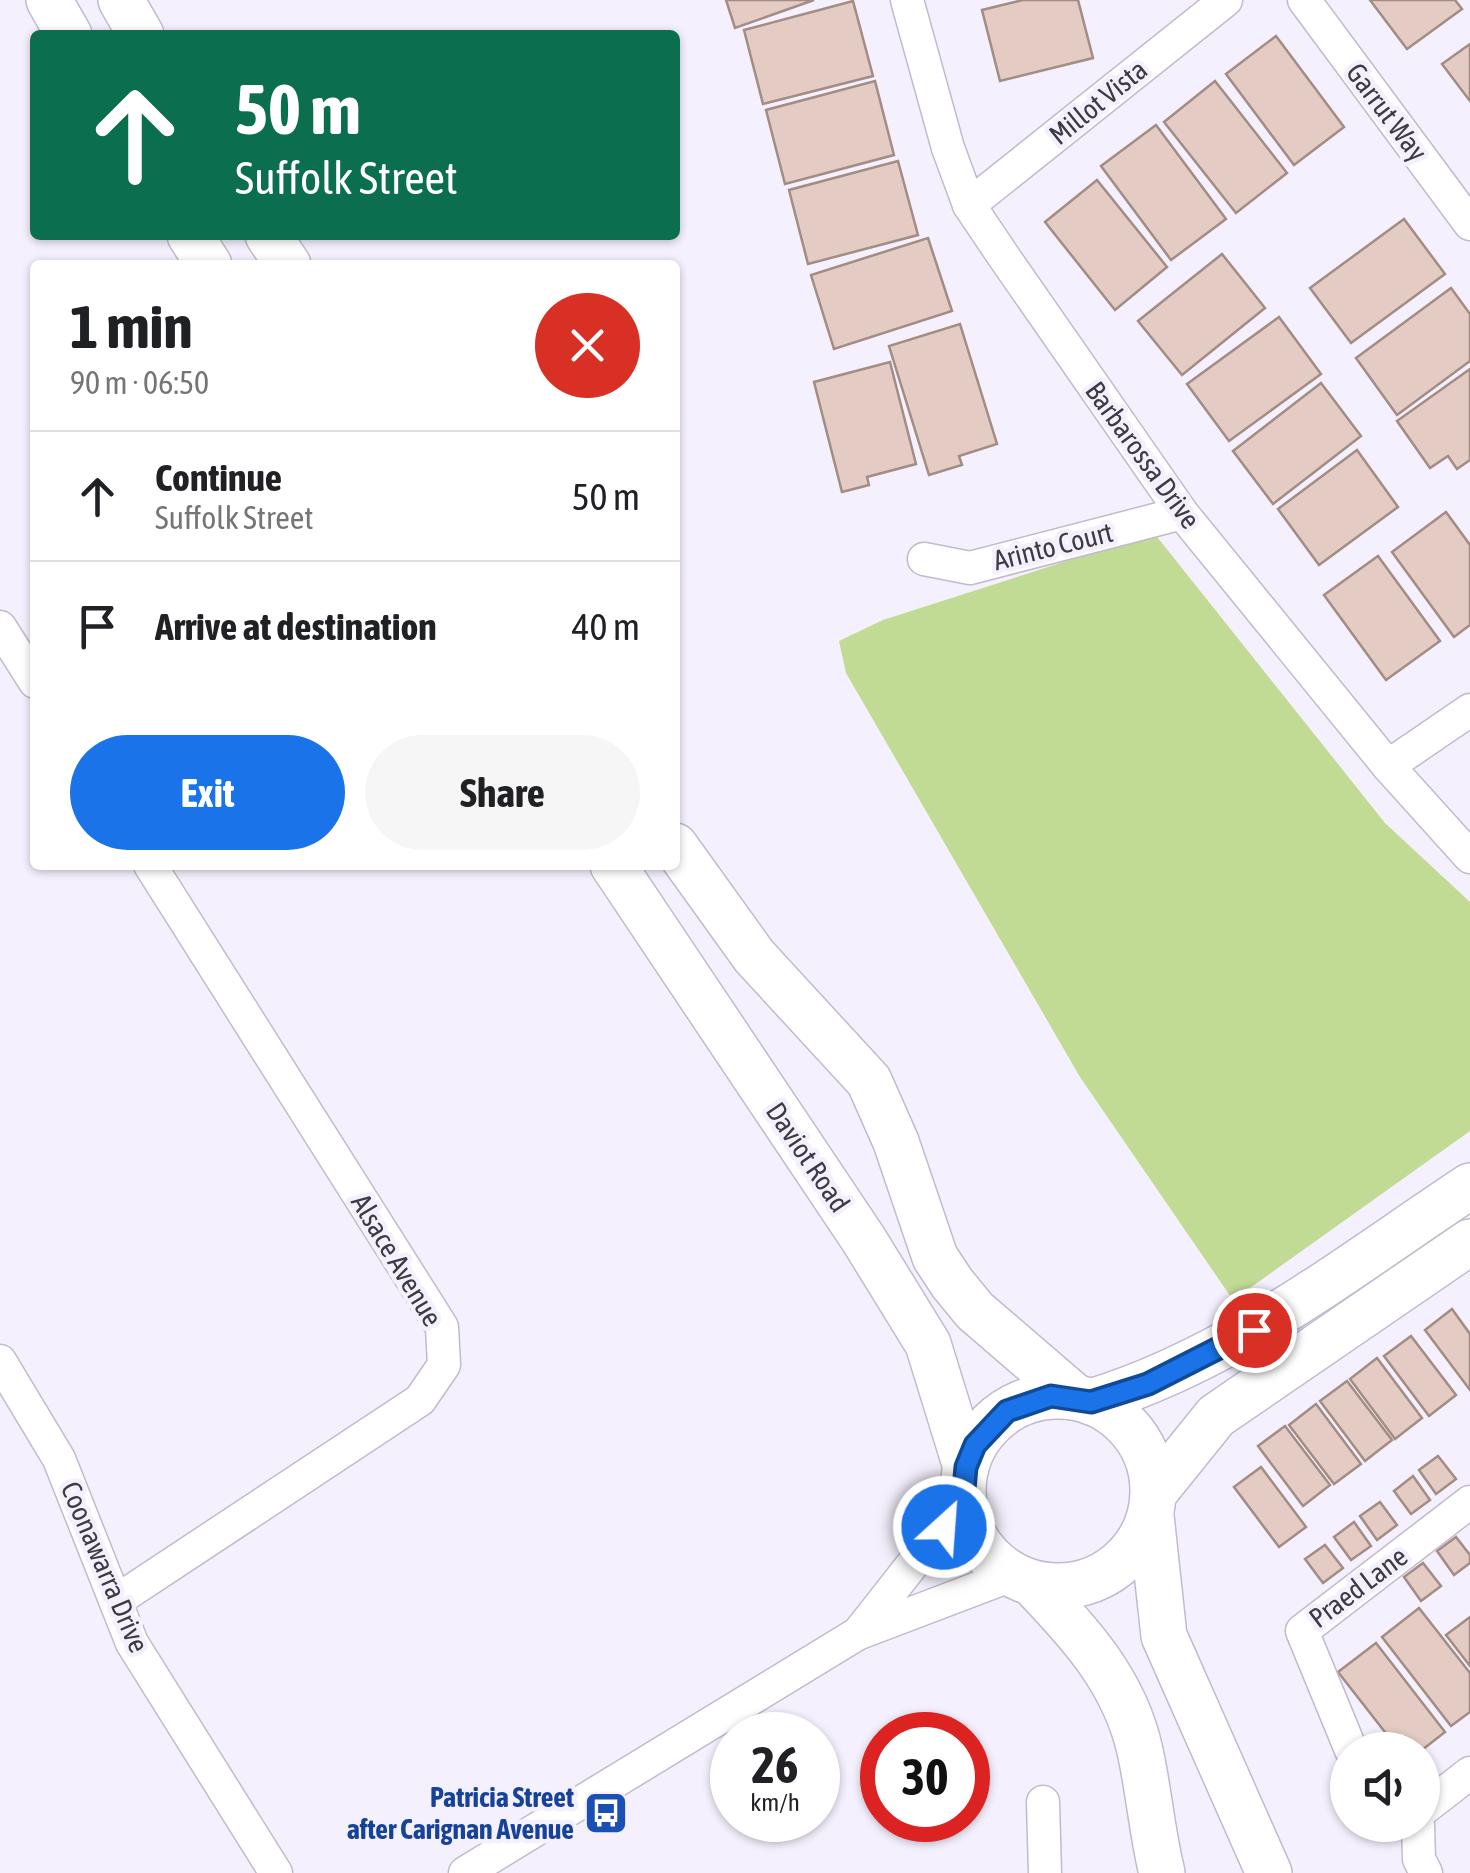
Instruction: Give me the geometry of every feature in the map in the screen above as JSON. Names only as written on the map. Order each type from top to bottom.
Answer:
[{"type":"street","points":[[49,0],[66,30]]},
{"type":"street","points":[[121,0],[138,30]]},
{"type":"street","name":"Barbarossa Drive","points":[[908,0],[948,148],[970,205],[1182,512],[1388,766],[1470,857]]},
{"type":"street","name":"Millot Vista","points":[[970,205],[1226,0]]},
{"type":"street","name":"Garrut Way","points":[[1304,0],[1470,224]]},
{"type":"street","name":"Arinto Court","points":[[924,560],[970,568],[1182,512]]},
{"type":"street","points":[[0,627],[30,674]]},
{"type":"street","points":[[1388,766],[1470,710]]},
{"type":"street","points":[[680,853],[754,956],[869,1081],[896,1142],[936,1257],[975,1312],[1083,1400],[1133,1431],[1149,1460],[1164,1636],[1269,1873]]},
{"type":"street","name":"Alsace Avenue","points":[[116,1601],[420,1400],[444,1365],[442,1328],[153,870]]},
{"type":"street","name":"Daviot Road","points":[[616,870],[864,1240],[928,1344],[965,1483]]},
{"type":"street","points":[[857,1634],[965,1483],[975,1445],[1007,1411],[1028,1401],[1083,1400],[1148,1384],[1205,1358],[1470,1186]]},
{"type":"street","points":[[465,1873],[857,1634],[1022,1579],[1073,1586],[1112,1570],[1129,1556],[1152,1505],[1216,1416],[1272,1374],[1470,1242]]},
{"type":"street","name":"Coonawarra Drive","points":[[0,1361],[59,1459],[132,1643],[276,1873]]},
{"type":"street","points":[[965,1483],[978,1544],[1022,1579],[1085,1639],[1120,1694],[1140,1752],[1162,1873]]},
{"type":"street","name":"Praed Lane","points":[[1343,1732],[1302,1630],[1470,1502]]},
{"type":"street","points":[[1440,1796],[1470,1773]]},
{"type":"street","points":[[1043,1802],[1045,1873]]},
{"type":"street","points":[[1418,1842],[1419,1859],[1426,1873]]},
{"type":"green space","points":[[1154,533],[1385,823],[1470,902],[1470,1131],[1233,1300],[1080,1077],[846,673],[839,641],[883,620]]},
{"type":"building","points":[[726,0],[814,0],[735,28]]},
{"type":"building","points":[[1023,0],[1078,0],[1093,58],[1000,81],[982,10]]},
{"type":"building","points":[[1370,0],[1455,0],[1462,9],[1407,49]]},
{"type":"building","points":[[853,1],[873,76],[763,104],[744,30]]},
{"type":"building","points":[[1276,36],[1344,127],[1294,165],[1226,74]]},
{"type":"building","points":[[1470,44],[1470,101],[1442,64]]},
{"type":"building","points":[[875,81],[894,155],[785,184],[766,110]]},
{"type":"building","points":[[1215,81],[1287,173],[1236,213],[1164,122]]},
{"type":"building","points":[[1156,125],[1226,219],[1171,260],[1101,166]]},
{"type":"building","points":[[898,161],[918,235],[808,264],[789,190]]},
{"type":"building","points":[[1097,180],[1167,267],[1115,310],[1045,222]]},
{"type":"building","points":[[1404,219],[1445,274],[1351,343],[1310,288]]},
{"type":"building","points":[[928,238],[952,311],[834,349],[811,275]]},
{"type":"building","points":[[1222,254],[1265,308],[1182,375],[1138,321]]},
{"type":"building","points":[[1451,288],[1470,314],[1470,361],[1397,415],[1356,358]]},
{"type":"building","points":[[1279,317],[1321,374],[1229,441],[1187,384]]},
{"type":"building","points":[[960,324],[997,444],[959,456],[962,465],[929,475],[889,346]]},
{"type":"building","points":[[890,362],[916,464],[867,477],[869,485],[842,492],[814,382]]},
{"type":"building","points":[[1470,369],[1470,460],[1457,469],[1448,456],[1430,468],[1397,421]]},
{"type":"building","points":[[1321,383],[1361,436],[1273,504],[1233,451]]},
{"type":"building","points":[[1357,450],[1398,507],[1319,565],[1278,509]]},
{"type":"building","points":[[1446,512],[1470,545],[1470,625],[1454,637],[1392,552]]},
{"type":"building","points":[[1378,556],[1440,641],[1386,680],[1324,595]]},
{"type":"building","points":[[1452,1309],[1470,1334],[1470,1390],[1425,1330]]},
{"type":"building","points":[[1411,1336],[1456,1395],[1429,1416],[1384,1356]]},
{"type":"building","points":[[1377,1358],[1422,1418],[1395,1439],[1350,1379]]},
{"type":"building","points":[[1347,1381],[1392,1440],[1365,1461],[1320,1401]]},
{"type":"building","points":[[1316,1404],[1361,1464],[1334,1484],[1289,1425]]},
{"type":"building","points":[[1285,1426],[1330,1485],[1303,1506],[1258,1446]]},
{"type":"building","points":[[1438,1456],[1456,1479],[1436,1494],[1419,1470]]},
{"type":"building","points":[[1261,1467],[1306,1527],[1279,1547],[1234,1487]]},
{"type":"building","points":[[1413,1476],[1430,1500],[1411,1514],[1394,1491]]},
{"type":"building","points":[[1380,1502],[1397,1525],[1377,1540],[1360,1516]]},
{"type":"building","points":[[1354,1522],[1371,1546],[1351,1560],[1334,1537]]},
{"type":"building","points":[[1456,1537],[1470,1555],[1470,1563],[1454,1575],[1437,1551]]},
{"type":"building","points":[[1325,1545],[1343,1568],[1323,1583],[1305,1559]]},
{"type":"building","points":[[1423,1563],[1441,1586],[1421,1601],[1404,1577]]},
{"type":"building","points":[[1419,1608],[1470,1673],[1470,1712],[1451,1726],[1382,1637]]},
{"type":"building","points":[[1470,1617],[1470,1666],[1446,1635]]},
{"type":"building","points":[[1376,1643],[1445,1732],[1440,1736],[1440,1732],[1385,1732],[1338,1672]]},
{"type":"place","name":"Patricia Street after Carignan Avenue","points":[[606,1813]]},
{"type":"route","points":[[944,1527],[963,1500],[966,1467],[975,1445],[1007,1411],[1051,1396],[1091,1402],[1148,1384],[1254,1330]]}]
